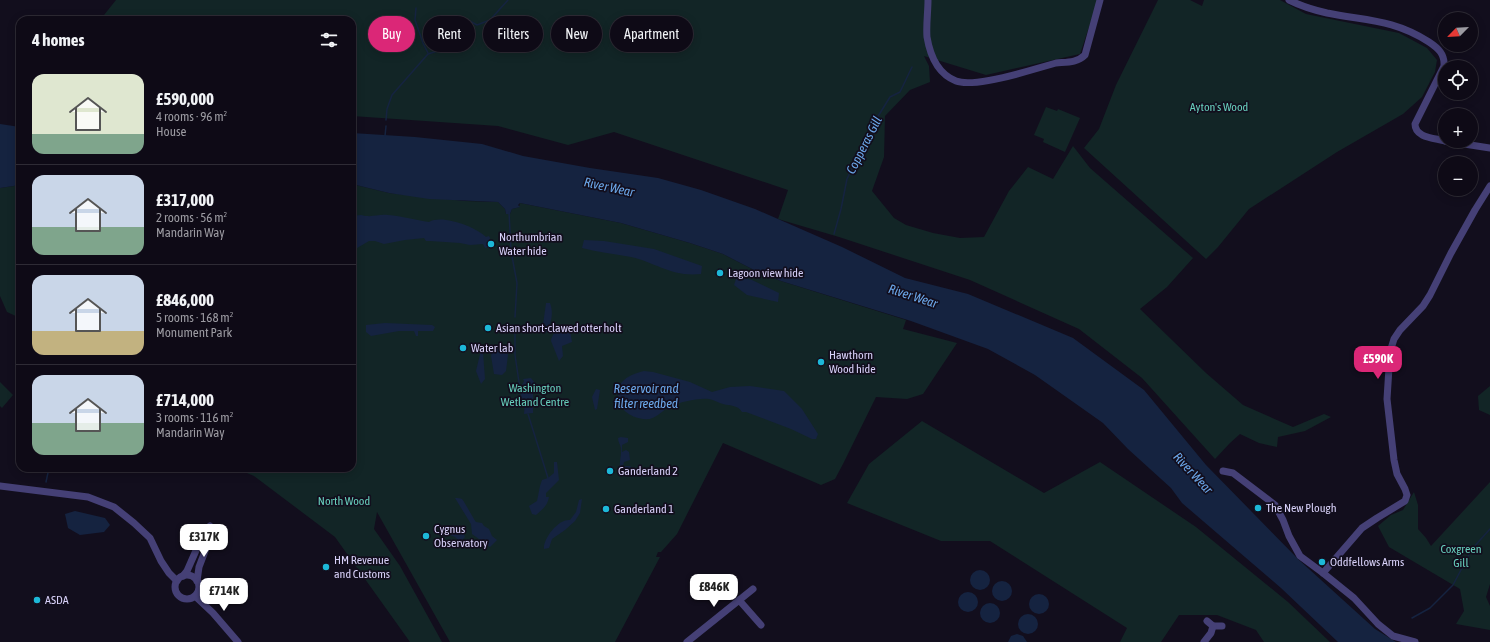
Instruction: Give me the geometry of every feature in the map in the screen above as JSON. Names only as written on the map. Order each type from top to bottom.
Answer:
[{"type":"street","points":[[928,0],[927,35],[932,56],[946,75],[957,81],[974,82],[1014,75],[1056,63],[1074,61],[1083,57],[1085,55],[1100,0]]},
{"type":"street","points":[[1289,0],[1327,13],[1386,23],[1419,36],[1440,50],[1444,56],[1444,66],[1415,124],[1417,132],[1422,135],[1438,139]]},
{"type":"street","points":[[1478,146],[1490,148]]},
{"type":"street","points":[[1323,572],[1362,528],[1405,501],[1407,495],[1397,474],[1394,460],[1387,399],[1390,352],[1394,339],[1400,330],[1423,306],[1430,296],[1475,210],[1490,186]]},
{"type":"street","points":[[1223,471],[1233,473],[1275,505],[1284,520],[1289,536],[1300,556],[1323,572],[1354,598],[1378,624],[1393,636],[1415,642]]},
{"type":"street","points":[[0,486],[88,497],[114,507],[150,538],[161,561],[169,573],[177,581]]},
{"type":"street","points":[[210,526],[212,533],[199,567],[197,581],[198,591],[191,598],[184,599],[178,595],[175,588],[177,581],[187,571],[205,530],[210,526]]},
{"type":"street","points":[[183,576],[191,576],[197,581]]},
{"type":"street","points":[[687,642],[753,589]]},
{"type":"street","points":[[194,596],[213,613],[238,642]]},
{"type":"street","points":[[739,600],[761,625]]},
{"type":"street","points":[[1207,621],[1213,626],[1222,626]]},
{"type":"street","points":[[1204,642],[1213,626]]},
{"type":"green space","points":[[116,0],[1098,0],[1080,54],[986,75],[924,56],[929,66],[930,82],[910,90],[885,116],[884,157],[872,191],[894,218],[906,225],[933,233],[960,238],[984,237],[1009,191],[1028,167],[1053,179],[1073,146],[1090,168],[1193,258],[1167,287],[1140,309],[1206,373],[1243,405],[1293,427],[1324,414],[1331,417],[1305,431],[1278,437],[1277,447],[1259,443],[1240,434],[1215,459],[1142,378],[1079,329],[970,280],[839,237],[778,219],[788,190],[614,132],[568,145],[498,126],[356,116],[356,16],[103,16]]},
{"type":"green space","name":"Ayton's Wood","points":[[1158,0],[1190,0],[1202,6],[1204,0],[1280,0],[1306,14],[1399,33],[1427,48],[1437,60],[1435,72],[1422,97],[1403,114],[1337,152],[1249,209],[1218,247],[1206,259],[1084,148],[1099,129],[1116,85]]},
{"type":"green space","points":[[1046,107],[1057,111],[1058,109],[1080,118],[1065,152],[1043,142],[1044,139],[1034,135]]},
{"type":"green space","name":"Washington Wetland Centre","points":[[356,185],[389,193],[465,201],[498,202],[505,209],[506,214],[510,214],[512,209],[519,207],[520,203],[621,223],[723,254],[754,270],[781,281],[906,320],[903,329],[957,343],[923,394],[907,399],[876,397],[835,479],[821,485],[723,443],[677,534],[661,552],[658,552],[656,557],[660,557],[615,642],[450,642],[377,512],[374,529],[400,566],[442,642],[410,642],[335,537],[254,476],[244,472],[356,472]]},
{"type":"green space","points":[[16,186],[16,316],[7,312],[0,296],[0,188]]},
{"type":"green space","points":[[0,382],[13,395],[2,408],[0,406]]},
{"type":"green space","points":[[1490,386],[1490,415],[1479,410],[1478,396]]},
{"type":"green space","points":[[922,421],[1044,493],[1100,462],[1196,527],[1288,602],[1330,642],[1264,642],[1256,630],[1217,615],[1179,615],[1161,642],[1120,642],[1127,628],[990,541],[941,541],[847,503],[869,464]]},
{"type":"green space","name":"Coxgreen Gill","points":[[1490,482],[1490,584],[1486,597],[1490,606],[1490,630],[1456,624],[1464,611],[1460,589],[1389,547],[1378,526],[1391,515],[1403,510],[1414,492],[1418,505],[1418,529],[1431,546]]},
{"type":"water","points":[[0,124],[16,126],[16,186],[0,188]]},
{"type":"water","name":"River Wear","points":[[356,133],[415,137],[482,144],[523,156],[658,178],[701,190],[755,209],[842,247],[905,278],[968,294],[1073,338],[1144,390],[1206,465],[1299,560],[1375,629],[1396,642],[1338,642],[1281,588],[1182,503],[1171,488],[1128,449],[1103,423],[1035,375],[988,349],[911,321],[781,281],[754,270],[723,254],[621,223],[520,203],[518,205],[520,207],[512,209],[510,214],[506,214],[505,209],[498,202],[429,199],[389,193],[356,185]]},
{"type":"water","points":[[384,215],[429,222],[435,220],[450,221],[475,229],[486,237],[489,236],[490,238],[488,247],[485,248],[483,244],[470,245],[426,241],[424,238],[384,244],[369,241],[356,249],[356,216]]},
{"type":"water","points":[[584,240],[604,241],[654,249],[702,266],[701,274],[673,272],[631,257],[582,248]]},
{"type":"water","points":[[737,276],[752,280],[779,293],[778,302],[747,295],[734,285]]},
{"type":"water","points":[[546,303],[550,303],[552,315],[551,322],[546,333],[542,332]]},
{"type":"water","points":[[385,323],[432,325],[435,327],[433,331],[418,331],[418,336],[416,336],[414,331],[399,331],[371,336],[366,332],[366,325]]},
{"type":"water","points":[[561,327],[570,330],[572,342],[562,346],[563,356],[559,361],[551,341],[554,333]]},
{"type":"water","points":[[494,346],[499,347],[500,350],[506,350],[508,355],[506,371],[502,375],[494,374],[491,356]]},
{"type":"water","points":[[481,350],[483,352],[485,379],[481,384],[476,371]]},
{"type":"water","name":"Reservoir and filter reedbed","points":[[644,371],[690,382],[712,392],[730,387],[750,386],[784,391],[802,409],[818,434],[816,439],[812,439],[791,429],[746,412],[742,412],[736,407],[709,399],[694,400],[679,404],[667,409],[651,419],[638,418],[629,414],[622,407],[618,398],[618,389],[626,378]]},
{"type":"water","points":[[531,378],[535,383],[533,394],[533,413],[524,414],[525,402],[521,397],[520,389],[524,381],[523,379]]},
{"type":"water","points":[[596,389],[600,390],[597,409],[595,410],[592,397]]},
{"type":"water","points":[[618,438],[628,438],[628,442],[622,445],[622,452],[626,450],[629,452],[630,460],[624,462],[623,466],[630,466],[633,469],[632,474],[629,476],[622,474],[620,468],[621,448]]},
{"type":"water","points":[[554,462],[557,462],[559,480],[546,493],[546,497],[549,497],[544,507],[536,515],[532,514],[529,506],[537,501],[542,480],[548,478],[554,473]]},
{"type":"water","points":[[455,498],[462,499],[476,522],[482,523],[489,529],[492,536],[497,540],[490,547],[472,534],[471,524]]},
{"type":"water","points":[[582,499],[580,513],[575,521],[552,539],[549,548],[544,549],[545,541],[550,533],[557,525],[565,520],[570,520],[576,512],[579,500]]},
{"type":"water","points":[[75,511],[105,518],[110,525],[104,532],[80,535],[68,528],[65,514]]},
{"type":"water","points":[[451,529],[456,532],[460,530],[463,532],[465,537],[459,541],[450,535]]},
{"type":"water","points":[[980,570],[987,573],[990,580],[987,587],[980,590],[973,587],[970,580],[973,573]]},
{"type":"water","points":[[1002,581],[1009,584],[1012,591],[1009,598],[1002,601],[995,598],[992,591],[995,584]]},
{"type":"water","points":[[968,592],[975,595],[978,602],[975,609],[968,612],[961,609],[958,602],[961,595]]},
{"type":"water","points":[[1039,594],[1046,597],[1049,604],[1046,611],[1039,614],[1032,611],[1029,604],[1032,597]]},
{"type":"water","points":[[990,603],[997,606],[1000,613],[997,620],[990,623],[983,620],[980,613],[983,606]]},
{"type":"water","points":[[1028,614],[1035,617],[1038,624],[1035,631],[1028,634],[1021,631],[1018,624],[1021,617]]},
{"type":"water","points":[[1017,634],[1023,636],[1027,642],[1008,642],[1011,636]]},
{"type":"waterway","points":[[386,120],[387,109],[392,95],[428,54],[453,46],[454,36],[468,20],[477,25],[490,20],[508,0]]},
{"type":"waterway","points":[[416,8],[415,20],[428,53]]},
{"type":"waterway","name":"Copperas Gill","points":[[834,234],[847,179],[872,126],[890,97],[900,92],[912,67]]},
{"type":"waterway","points":[[385,136],[386,126]]},
{"type":"waterway","points":[[509,212],[511,251],[517,283],[515,317]]},
{"type":"waterway","points":[[513,325],[515,334],[515,355],[520,389]]},
{"type":"waterway","points":[[528,414],[548,478]]},
{"type":"waterway","points":[[46,482],[48,472]]},
{"type":"waterway","name":"Coxgreen Gill","points":[[1412,618],[1430,608],[1453,585],[1472,549],[1490,529]]},
{"type":"place","name":"Northumbrian Water hide","points":[[491,244]]},
{"type":"place","name":"Lagoon view hide","points":[[720,273]]},
{"type":"place","name":"Asian short-clawed otter holt","points":[[488,328]]},
{"type":"place","name":"Water lab","points":[[463,348]]},
{"type":"place","name":"Hawthorn Wood hide","points":[[821,362]]},
{"type":"place","name":"Ganderland 2","points":[[610,471]]},
{"type":"place","name":"The New Plough","points":[[1258,508]]},
{"type":"place","name":"Ganderland 1","points":[[606,509]]},
{"type":"place","name":"Cygnus Observatory","points":[[426,536]]},
{"type":"place","name":"Oddfellows Arms","points":[[1322,562]]},
{"type":"place","name":"HM Revenue and Customs","points":[[326,567]]},
{"type":"place","name":"ASDA","points":[[37,600]]},
{"type":"park label","name":"North Wood","points":[[344,501]]}]
